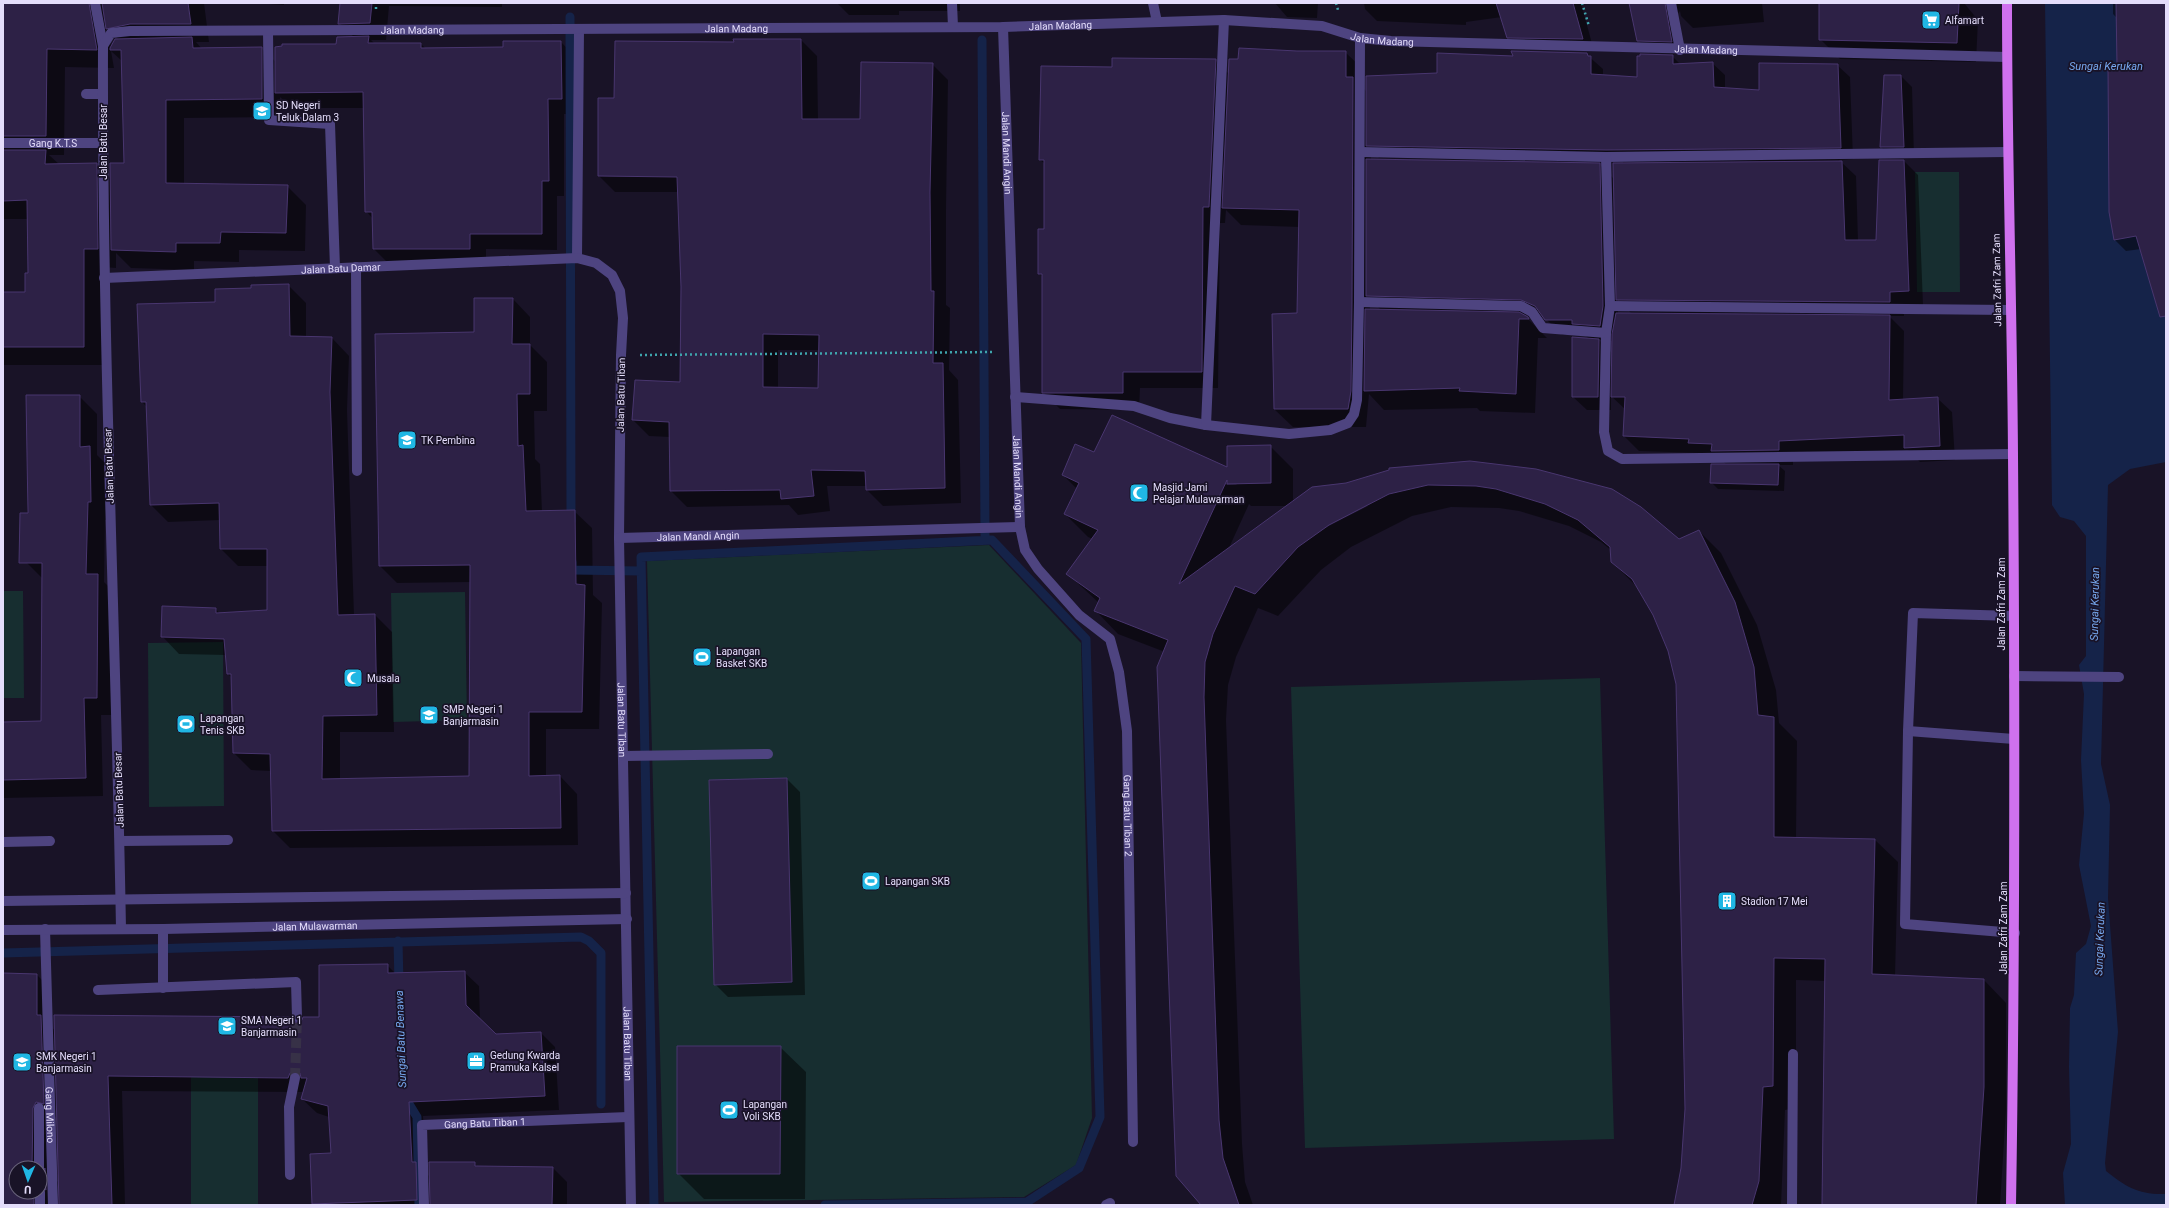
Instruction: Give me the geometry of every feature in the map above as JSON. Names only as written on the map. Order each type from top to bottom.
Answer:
[{"type":"main road","name":"Jalan Zafri Zam Zam","points":[[2007,3],[2007,152],[2013,454],[2015,933],[2011,1205]]},
{"type":"street","name":"Jalan Batu Besar","points":[[95,3],[103,46],[102,143],[104,278],[120,841],[121,929]]},
{"type":"street","points":[[952,3],[953,27]]},
{"type":"street","points":[[1153,3],[1157,22]]},
{"type":"street","points":[[1671,3],[1680,50]]},
{"type":"street","name":"Jalan Madang","points":[[103,46],[111,34],[130,31],[1003,27],[1224,20],[1322,26],[1360,38],[1391,41],[1680,50],[2007,57]]},
{"type":"street","points":[[1206,425],[1224,20]]},
{"type":"street","name":"Jalan Mandi Angin","points":[[619,538],[1020,527],[1003,27]]},
{"type":"street","points":[[577,258],[579,30]]},
{"type":"street","points":[[268,31],[269,120],[330,124],[335,268]]},
{"type":"street","points":[[1015,397],[1134,406],[1170,418],[1206,425],[1289,434],[1330,430],[1348,423],[1354,414],[1357,400],[1360,38]]},
{"type":"street","points":[[86,94],[103,94]]},
{"type":"street","name":"Gang K.T.S","points":[[3,143],[102,143]]},
{"type":"street","points":[[1360,152],[1606,157],[2007,152]]},
{"type":"street","points":[[1606,157],[1610,306],[1606,333],[1604,432],[1608,451],[1622,459],[2013,454]]},
{"type":"street","name":"Jalan Batu Damar","points":[[104,278],[577,258]]},
{"type":"street","name":"Jalan Batu Tiban","points":[[577,258],[596,263],[612,275],[620,291],[623,318],[621,355],[619,538],[627,919],[628,1117],[631,1205]]},
{"type":"street","points":[[356,267],[357,471]]},
{"type":"street","points":[[1359,302],[1521,306],[1532,312],[1543,328],[1606,333]]},
{"type":"street","points":[[1610,306],[2010,310]]},
{"type":"street","name":"Gang Batu Tiban 2","points":[[1020,527],[1025,550],[1038,568],[1079,615],[1110,639],[1119,672],[1127,731],[1133,1142]]},
{"type":"street","points":[[2013,616],[1913,613],[1908,731],[1905,924],[2015,933]]},
{"type":"street","points":[[2014,676],[2119,677]]},
{"type":"street","points":[[1908,731],[2014,739]]},
{"type":"street","points":[[623,756],[768,754]]},
{"type":"street","points":[[120,841],[228,840]]},
{"type":"street","points":[[3,842],[50,841]]},
{"type":"street","points":[[3,901],[626,892]]},
{"type":"street","name":"Jalan Mulawarman","points":[[3,930],[627,919]]},
{"type":"street","points":[[163,928],[163,988]]},
{"type":"street","name":"Gang Milono","points":[[45,929],[53,1205]]},
{"type":"street","points":[[98,990],[296,982],[297,1017]]},
{"type":"street","points":[[1792,1205],[1793,1054]]},
{"type":"street","points":[[290,1175],[289,1107],[295,1078]]},
{"type":"street","points":[[39,1108],[39,1160]]},
{"type":"street","name":"Gang Batu Tiban 1","points":[[424,1205],[422,1125],[628,1117]]},
{"type":"path","points":[[621,355],[1014,352]]},
{"type":"green space","points":[[1915,172],[1959,172],[1960,292],[1917,292]]},
{"type":"green space","name":"Lapangan SKB","points":[[989,545],[1081,643],[1092,1118],[1076,1165],[1024,1197],[664,1202],[647,561]]},
{"type":"green space","points":[[3,591],[23,591],[24,698],[3,698]]},
{"type":"green space","points":[[465,592],[467,720],[393,722],[391,593]]},
{"type":"green space","name":"Lapangan Tenis SKB","points":[[223,642],[224,806],[149,807],[148,643]]},
{"type":"green space","points":[[1600,678],[1614,1139],[1305,1148],[1291,687]]},
{"type":"green space","points":[[191,1077],[258,1077],[258,1205],[191,1205]]},
{"type":"water","name":"Sungai Kerukan","points":[[2045,3],[2166,3],[2166,462],[2130,469],[2108,485],[2101,764],[2110,805],[2108,898],[2118,1032],[2105,1163],[2106,1171],[2133,1189],[2148,1193],[2166,1194],[2166,1205],[2065,1205],[2063,1173],[2071,1144],[2069,1067],[2070,1008],[2074,995],[2076,953],[2086,944],[2091,926],[2079,865],[2084,813],[2081,760],[2084,694],[2079,665],[2086,656],[2086,536],[2074,521],[2060,517],[2052,505]]},
{"type":"building","points":[[3,3],[89,3],[97,50],[47,49],[46,136],[3,136]]},
{"type":"building","points":[[102,3],[188,3],[191,24],[130,24],[106,29]]},
{"type":"building","points":[[340,3],[372,3],[370,23],[338,24]]},
{"type":"building","points":[[1496,3],[1573,3],[1583,39],[1507,38]]},
{"type":"building","points":[[1629,3],[1665,3],[1672,42],[1637,41]]},
{"type":"building","points":[[1819,3],[1959,3],[1957,43],[1819,40]]},
{"type":"building","points":[[2116,3],[2166,3],[2166,316],[2160,317],[2136,236],[2114,240],[2109,212],[2108,65],[2117,65]]},
{"type":"building","points":[[369,36],[368,43],[421,43],[421,48],[503,47],[503,41],[561,41],[562,99],[548,99],[549,181],[542,181],[542,234],[470,234],[470,249],[373,249],[372,212],[365,212],[363,92],[275,93],[275,47],[282,46],[282,44],[336,44],[337,37]]},
{"type":"building","points":[[192,37],[193,48],[262,47],[262,99],[166,100],[166,183],[288,185],[286,233],[221,232],[220,243],[176,243],[176,252],[111,250],[110,163],[124,163],[121,50],[110,50],[110,48],[115,39]]},
{"type":"building","points":[[733,39],[801,39],[802,119],[860,119],[861,62],[933,63],[930,192],[931,291],[934,291],[933,363],[943,363],[945,488],[866,490],[865,471],[811,470],[814,496],[781,499],[780,490],[670,491],[669,422],[632,420],[635,380],[680,382],[681,287],[677,177],[598,176],[598,98],[614,98],[615,41],[734,42]],"holes":[[[763,334],[819,335],[818,388],[763,387]]]},
{"type":"building","points":[[1239,48],[1297,51],[1346,51],[1346,77],[1353,77],[1351,391],[1348,409],[1274,409],[1272,314],[1297,313],[1299,210],[1222,208],[1229,59],[1238,59]]},
{"type":"building","points":[[1511,51],[1587,53],[1588,56],[1591,56],[1591,74],[1637,77],[1637,56],[1640,56],[1640,54],[1673,55],[1673,64],[1713,62],[1714,87],[1759,90],[1759,63],[1838,64],[1841,148],[1606,150],[1366,146],[1366,76],[1437,73],[1437,53],[1513,56]]},
{"type":"building","points":[[1112,58],[1216,59],[1209,207],[1203,207],[1202,372],[1123,372],[1123,393],[1042,393],[1042,274],[1038,274],[1038,229],[1044,229],[1044,160],[1039,160],[1041,66],[1112,67]]},
{"type":"building","points":[[1884,75],[1901,75],[1904,147],[1880,147]]},
{"type":"building","points":[[3,150],[46,150],[45,164],[97,163],[98,249],[84,249],[84,347],[3,347],[3,292],[25,292],[25,273],[28,273],[27,200],[3,201]]},
{"type":"building","points":[[1366,159],[1600,163],[1603,306],[1600,326],[1572,324],[1572,320],[1545,320],[1535,306],[1521,300],[1366,296]]},
{"type":"building","points":[[1879,160],[1904,160],[1909,291],[1890,292],[1890,302],[1616,300],[1613,163],[1842,161],[1845,240],[1876,240]]},
{"type":"building","points":[[289,284],[290,336],[332,337],[330,392],[338,615],[375,614],[377,715],[323,716],[322,779],[469,776],[470,565],[379,566],[375,334],[474,332],[474,298],[513,298],[512,344],[530,344],[530,394],[517,394],[518,446],[523,445],[526,511],[575,510],[576,584],[585,585],[582,712],[529,712],[529,776],[560,775],[561,828],[272,831],[270,754],[233,753],[231,674],[227,674],[224,639],[161,637],[162,606],[216,608],[216,613],[267,610],[267,549],[220,549],[219,503],[150,505],[146,402],[141,402],[137,304],[215,302],[215,289],[251,288],[251,285]]},
{"type":"building","points":[[1365,309],[1519,312],[1528,317],[1529,319],[1519,319],[1516,394],[1459,391],[1460,388],[1364,391]]},
{"type":"building","points":[[1616,313],[1890,315],[1889,400],[1938,397],[1940,446],[1904,448],[1904,435],[1779,441],[1779,450],[1711,451],[1712,444],[1688,443],[1689,439],[1623,436],[1625,397],[1611,397],[1612,334]]},
{"type":"building","points":[[1572,337],[1599,339],[1598,397],[1572,397]]},
{"type":"building","points":[[26,395],[80,395],[80,447],[90,446],[91,502],[88,502],[86,574],[98,574],[97,698],[84,698],[86,778],[3,780],[3,722],[41,721],[42,563],[19,563],[20,513],[28,513]]},
{"type":"building","points":[[1112,415],[1227,467],[1227,446],[1271,445],[1271,483],[1227,484],[1227,480],[1179,584],[1312,487],[1346,483],[1389,470],[1389,468],[1470,461],[1536,469],[1612,489],[1641,507],[1679,539],[1699,530],[1735,602],[1754,667],[1758,715],[1774,717],[1774,837],[1875,839],[1872,974],[1984,979],[1984,1087],[1976,1205],[1822,1205],[1825,959],[1774,958],[1773,1086],[1763,1087],[1759,1181],[1752,1205],[1674,1205],[1681,1168],[1685,1109],[1676,684],[1668,651],[1653,615],[1632,579],[1611,562],[1610,547],[1578,520],[1545,504],[1496,489],[1476,486],[1428,485],[1389,494],[1329,525],[1298,547],[1255,594],[1235,586],[1213,634],[1205,662],[1204,697],[1219,1120],[1223,1158],[1239,1205],[1201,1205],[1176,1176],[1157,667],[1168,640],[1094,611],[1100,598],[1066,574],[1098,530],[1064,514],[1079,483],[1062,475],[1075,444],[1094,452]]},
{"type":"building","points":[[1711,464],[1779,464],[1778,485],[1710,483]]},
{"type":"building","points":[[787,778],[792,982],[714,985],[709,780]]},
{"type":"building","points":[[388,964],[388,973],[465,971],[466,1005],[496,1034],[541,1032],[545,1096],[409,1102],[412,1162],[416,1162],[417,1200],[312,1204],[310,1154],[331,1153],[328,1106],[301,1099],[307,1078],[301,1078],[300,1073],[296,1072],[290,1073],[288,1078],[108,1076],[112,1205],[59,1205],[54,1015],[290,1017],[294,1022],[298,1023],[303,1017],[319,1017],[319,965]]},
{"type":"building","name":"SMK Negeri 1 Banjarmasin","points":[[3,973],[37,974],[37,1015],[41,1015],[44,1104],[36,1102],[33,1108],[32,1160],[8,1160],[8,1200],[34,1200],[34,1205],[3,1205]]},
{"type":"building","name":"Lapangan Voli SKB","points":[[677,1046],[781,1046],[780,1174],[677,1174]]},
{"type":"building","points":[[429,1162],[475,1162],[475,1166],[553,1167],[552,1205],[430,1205]]},
{"type":"waterway","points":[[570,17],[571,521]]},
{"type":"waterway","points":[[982,40],[985,535]]},
{"type":"waterway","points":[[654,1205],[641,557],[992,540],[1086,639],[1100,1117],[1079,1168],[1027,1202],[825,1205]]},
{"type":"waterway","points":[[572,562],[572,570],[641,571]]},
{"type":"waterway","points":[[3,953],[581,937],[589,941],[601,953],[601,1104]]},
{"type":"waterway","name":"Sungai Batu Benawa","points":[[398,941],[399,984]]},
{"type":"waterway","name":"Sungai Batu Benawa","points":[[403,1094],[417,1117],[419,1205]]},
{"type":"tunnel","points":[[295,1078],[297,1017]]},
{"type":"place","name":"Alfamart","points":[[1931,20]]},
{"type":"place","name":"SD Negeri Teluk Dalam 3","points":[[262,111]]},
{"type":"place","name":"TK Pembina","points":[[407,440]]},
{"type":"place","name":"Masjid Jami Pelajar Mulawarman","points":[[1139,493]]},
{"type":"place","name":"Lapangan Basket SKB","points":[[702,657]]},
{"type":"place","name":"Musala","points":[[353,678]]},
{"type":"place","name":"SMP Negeri 1 Banjarmasin","points":[[429,715]]},
{"type":"place","name":"Lapangan Tenis SKB","points":[[186,724]]},
{"type":"place","name":"Lapangan SKB","points":[[871,881]]},
{"type":"place","name":"Stadion 17 Mei","points":[[1727,901]]},
{"type":"place","name":"SMA Negeri 1 Banjarmasin","points":[[227,1026]]},
{"type":"place","name":"Gedung Kwarda Pramuka Kalsel","points":[[476,1061]]},
{"type":"place","name":"SMK Negeri 1 Banjarmasin","points":[[22,1062]]},
{"type":"place","name":"Lapangan Voli SKB","points":[[729,1110]]}]
